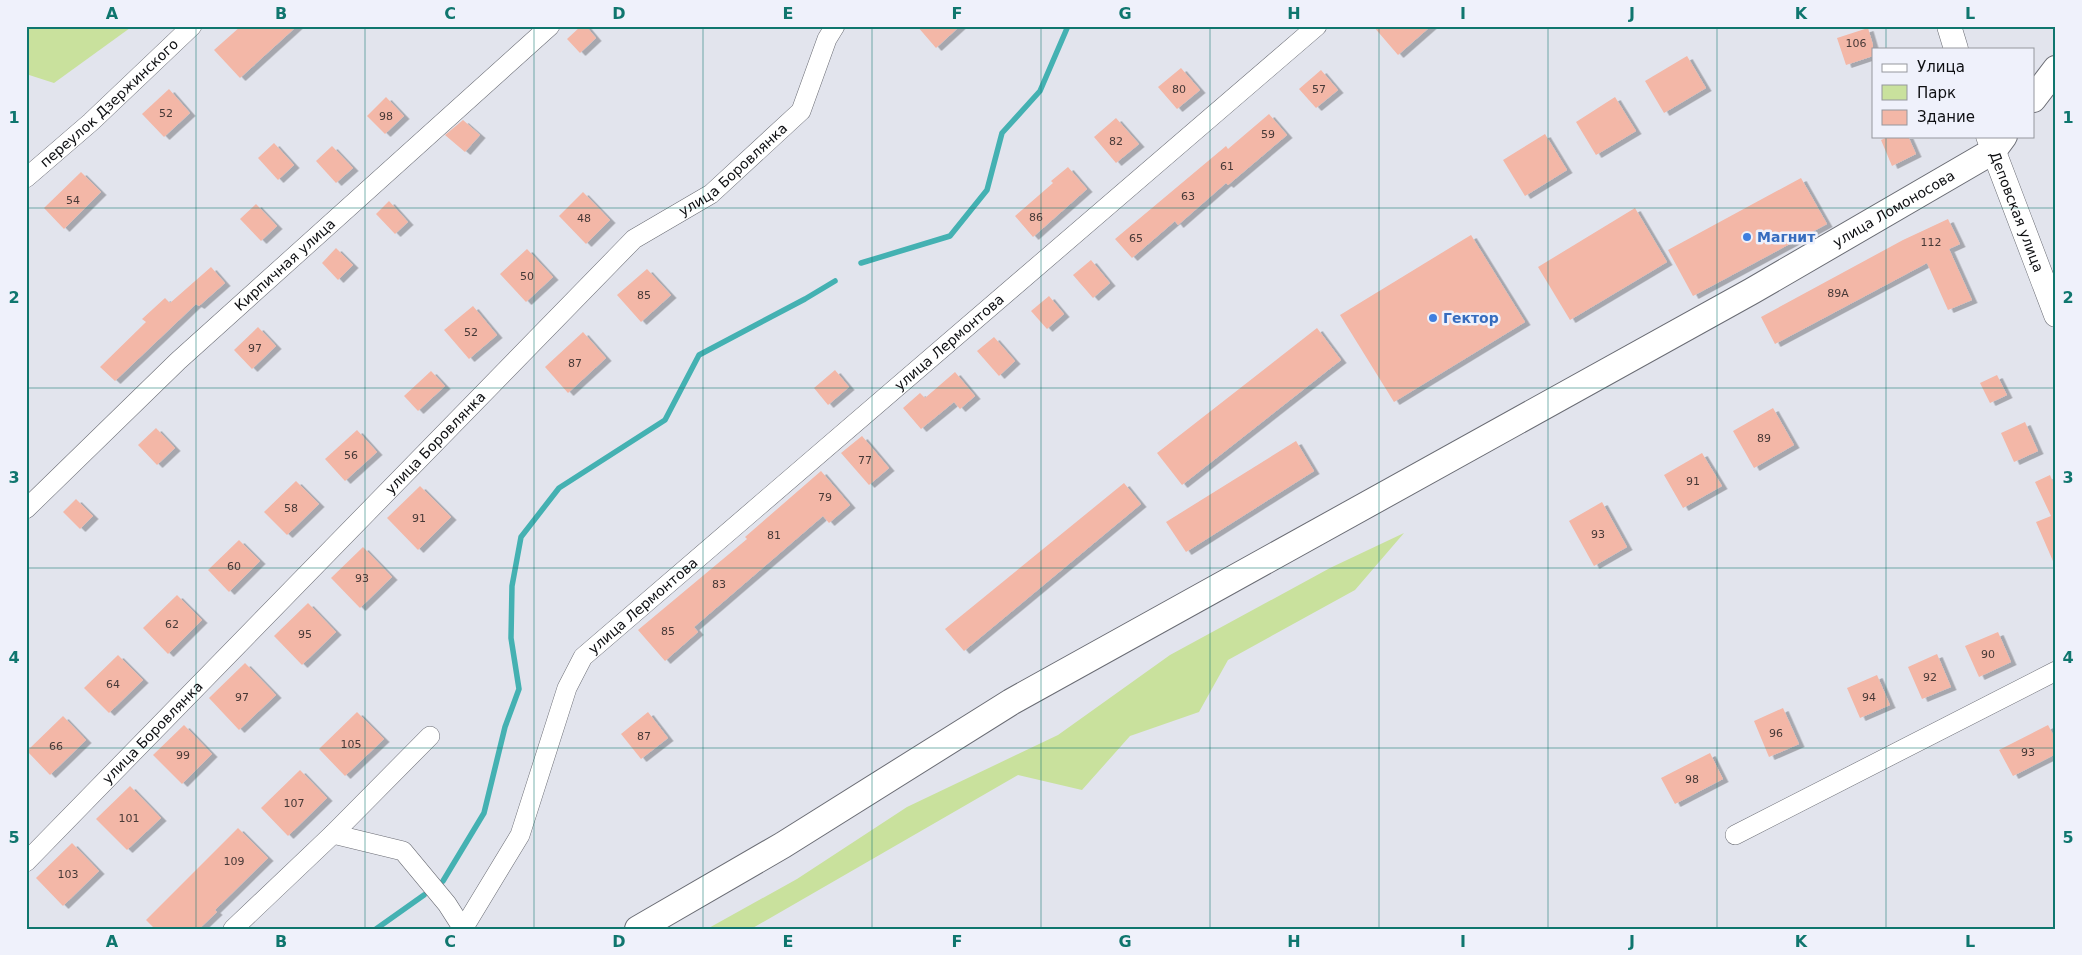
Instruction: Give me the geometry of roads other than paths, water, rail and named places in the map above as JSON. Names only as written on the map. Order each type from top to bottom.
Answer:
[{"type":"main road","points":[[2034,98],[2056,69]]},
{"type":"main road","name":"улица Ломоносова","points":[[638,929],[784,846],[1011,702],[1752,291],[1995,141]]},
{"type":"street","name":"переулок Дзержинского","points":[[26,178],[91,122],[192,26]]},
{"type":"street","name":"Кирпичная улица","points":[[26,509],[178,362],[550,26]]},
{"type":"street","name":"улица Боровлянка","points":[[26,862],[634,239],[711,194],[801,110],[827,39],[835,26]]},
{"type":"street","name":"улица Лермонтова","points":[[463,929],[520,835],[567,688],[583,657],[1317,26]]},
{"type":"street","points":[[1948,26],[1956,48]]},
{"type":"street","name":"Деповская улица","points":[[1995,141],[2056,315]]},
{"type":"street","points":[[1735,835],[2056,671]]},
{"type":"street","points":[[233,929],[333,834],[430,736]]},
{"type":"street","points":[[333,834],[403,850],[447,904],[463,929]]},
{"type":"waterway","points":[[861,263],[950,236],[987,190],[1002,133],[1040,91],[1068,26]]},
{"type":"waterway","points":[[443,881],[484,813],[505,727],[519,689],[511,638],[512,586],[521,537],[559,488],[665,420],[699,355],[835,281]]},
{"type":"waterway","points":[[376,929],[424,895]]},
{"type":"place","name":"Магнит","points":[[1747,237]]},
{"type":"place","name":"Гектор","points":[[1433,318]]}]
